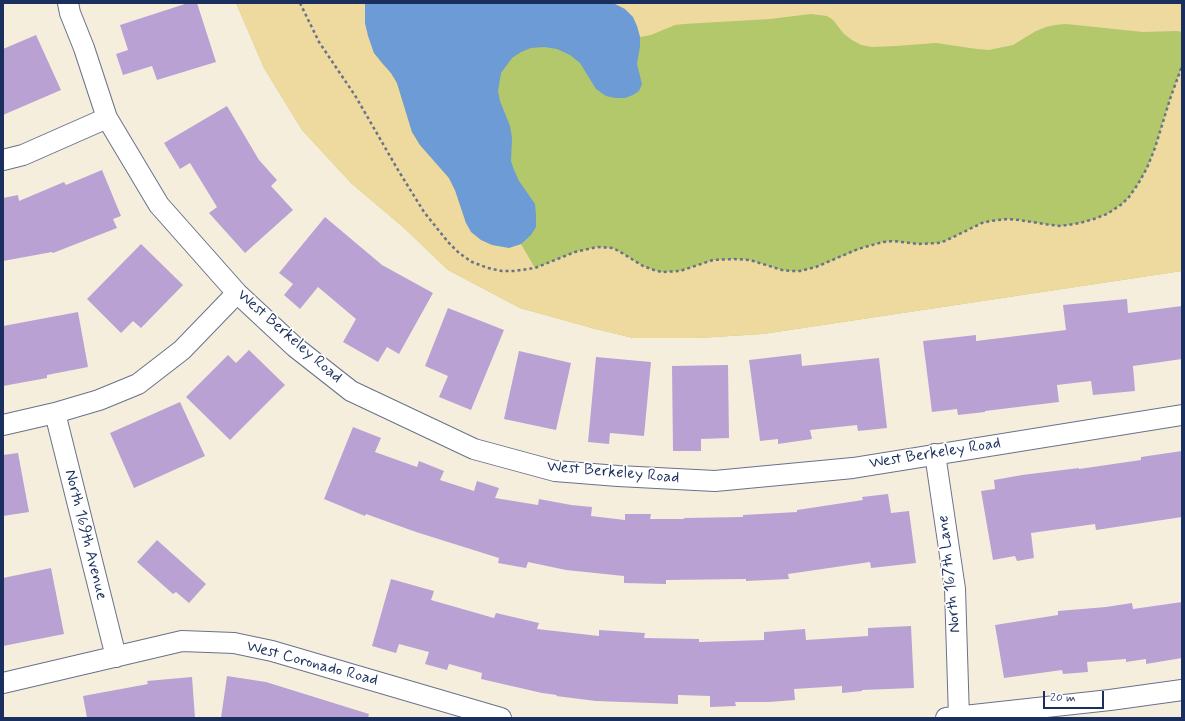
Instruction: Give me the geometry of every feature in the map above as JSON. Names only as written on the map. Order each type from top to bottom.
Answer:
[{"type":"street","points":[[3,160],[23,154],[107,118],[84,48],[70,13],[68,3]]},
{"type":"street","name":"West Berkeley Road","points":[[107,118],[159,205],[237,293],[295,347],[351,391],[474,449],[555,471],[715,481],[854,468],[1182,415]]},
{"type":"street","points":[[3,425],[55,413],[99,400],[138,384],[182,350],[237,293]]},
{"type":"street","name":"North 169th Avenue","points":[[55,413],[116,657]]},
{"type":"street","name":"North 167th Lane","points":[[936,454],[955,589],[955,718]]},
{"type":"street","name":"West Coronado Road","points":[[3,683],[182,642],[234,643],[272,651],[449,711],[501,718]]},
{"type":"street","points":[[955,718],[1182,690]]},
{"type":"path","points":[[300,3],[319,42],[360,103],[424,212],[448,242],[459,253],[472,262],[502,271],[535,268],[575,252],[596,247],[613,248],[643,266],[662,272],[680,271],[713,260],[734,259],[754,262],[782,270],[800,271],[816,267],[858,249],[883,242],[938,243],[982,223],[990,221],[1008,219],[1061,226],[1094,219],[1107,214],[1122,204],[1138,184],[1155,148],[1182,66]]},
{"type":"green space","points":[[236,3],[1182,3],[1182,271],[763,334],[698,338],[633,338],[520,308],[448,270],[404,228],[351,183],[302,130],[264,68]]},
{"type":"sand","points":[[236,3],[365,3],[365,23],[374,53],[391,73],[397,83],[412,132],[420,145],[449,178],[455,190],[466,223],[515,246],[521,244],[535,268],[575,252],[597,247],[613,248],[643,266],[662,272],[680,271],[713,260],[734,259],[750,260],[782,270],[800,271],[816,267],[867,246],[883,242],[893,241],[919,244],[938,243],[982,223],[990,221],[1008,219],[1061,226],[1094,219],[1107,214],[1122,204],[1138,184],[1147,168],[1155,148],[1182,66],[1182,271],[763,334],[698,338],[633,338],[520,308],[448,270],[404,228],[351,183],[302,130],[264,68]]},
{"type":"sand","points":[[612,3],[1182,3],[1182,32],[1143,32],[1066,24],[1046,27],[1036,31],[1013,45],[989,50],[936,43],[872,47],[861,45],[852,40],[844,34],[833,20],[827,16],[811,14],[770,19],[675,25],[651,35],[640,37],[637,26]]},
{"type":"water","points":[[365,3],[615,4],[625,9],[633,17],[637,26],[640,37],[640,46],[637,64],[642,84],[639,91],[633,95],[625,98],[615,98],[606,96],[596,89],[580,63],[570,55],[557,49],[544,47],[531,48],[512,58],[501,73],[498,91],[500,101],[510,126],[512,138],[511,161],[519,181],[535,204],[536,227],[531,235],[521,244],[509,248],[492,245],[481,240],[471,232],[466,223],[455,190],[449,178],[420,145],[412,132],[397,83],[391,73],[374,53],[365,23]]},
{"type":"building","points":[[188,3],[197,3],[216,62],[157,80],[152,66],[123,75],[116,54],[128,50],[120,25]]},
{"type":"building","points":[[36,35],[61,90],[3,115],[3,49]]},
{"type":"building","points":[[227,106],[259,160],[277,180],[271,186],[293,210],[245,253],[209,213],[217,207],[190,163],[180,169],[164,143]]},
{"type":"building","points":[[102,170],[121,216],[113,219],[117,228],[53,253],[3,261],[3,198],[18,195],[19,201],[64,182],[66,185]]},
{"type":"building","points":[[325,217],[382,265],[433,293],[399,354],[387,347],[378,362],[343,342],[356,319],[318,287],[300,309],[284,295],[293,284],[279,273]]},
{"type":"building","points":[[141,244],[183,285],[141,328],[133,321],[121,333],[87,299]]},
{"type":"building","points":[[1127,299],[1128,313],[1182,306],[1182,359],[1133,366],[1135,391],[1093,395],[1091,381],[1057,385],[1059,402],[958,415],[957,409],[932,412],[923,341],[976,335],[976,341],[1066,330],[1063,305]]},
{"type":"building","points":[[448,308],[504,330],[471,410],[439,397],[448,376],[425,366]]},
{"type":"building","points":[[78,312],[88,367],[47,375],[47,378],[3,386],[3,326]]},
{"type":"building","points":[[249,350],[285,385],[230,440],[186,397],[228,355],[236,363]]},
{"type":"building","points":[[519,351],[571,363],[556,430],[504,419]]},
{"type":"building","points":[[801,354],[802,366],[879,358],[887,428],[858,431],[857,425],[810,430],[812,439],[778,444],[778,439],[760,441],[749,360]]},
{"type":"building","points":[[596,357],[651,362],[644,436],[610,433],[609,444],[588,442]]},
{"type":"building","points":[[728,365],[729,438],[701,439],[701,451],[673,451],[672,366]]},
{"type":"building","points":[[180,402],[205,456],[134,488],[110,433]]},
{"type":"building","points":[[353,427],[381,438],[375,452],[417,467],[419,461],[444,471],[440,480],[474,491],[477,481],[499,488],[495,498],[538,505],[539,499],[592,507],[591,516],[625,520],[625,514],[651,514],[650,519],[743,517],[743,515],[797,512],[797,510],[863,500],[862,497],[888,494],[891,513],[909,511],[916,563],[871,568],[870,562],[788,574],[789,579],[746,581],[746,579],[666,580],[666,584],[624,583],[624,576],[566,570],[528,562],[526,568],[498,563],[499,558],[416,532],[366,514],[365,516],[324,499]]},
{"type":"building","points":[[1182,451],[1182,517],[1096,530],[1095,524],[1031,533],[1034,558],[1017,561],[1015,556],[993,560],[981,491],[995,489],[994,480],[1141,460],[1141,457]]},
{"type":"building","points":[[18,453],[29,512],[3,516],[3,455]]},
{"type":"building","points":[[157,540],[206,584],[189,603],[176,592],[173,594],[137,562]]},
{"type":"building","points":[[51,568],[64,634],[3,646],[3,578]]},
{"type":"building","points":[[391,579],[434,591],[431,600],[494,618],[496,613],[539,623],[537,629],[599,636],[599,630],[645,633],[644,638],[699,639],[699,642],[764,640],[764,632],[805,629],[806,640],[868,636],[868,628],[911,626],[914,688],[862,690],[842,693],[842,686],[794,689],[795,700],[735,702],[736,706],[710,707],[710,696],[678,695],[678,704],[596,701],[556,696],[557,695],[481,679],[482,673],[449,664],[447,670],[425,664],[429,652],[399,644],[396,653],[372,646]]},
{"type":"building","points":[[1182,602],[1182,658],[1146,664],[1146,659],[1126,662],[1126,659],[1087,662],[1088,672],[1063,674],[1062,670],[1004,678],[995,625],[1058,615],[1058,611],[1132,603],[1133,609]]},
{"type":"building","points":[[227,676],[266,682],[369,714],[368,718],[221,718]]},
{"type":"building","points":[[192,677],[195,718],[87,718],[83,696],[148,684],[147,681]]}]
